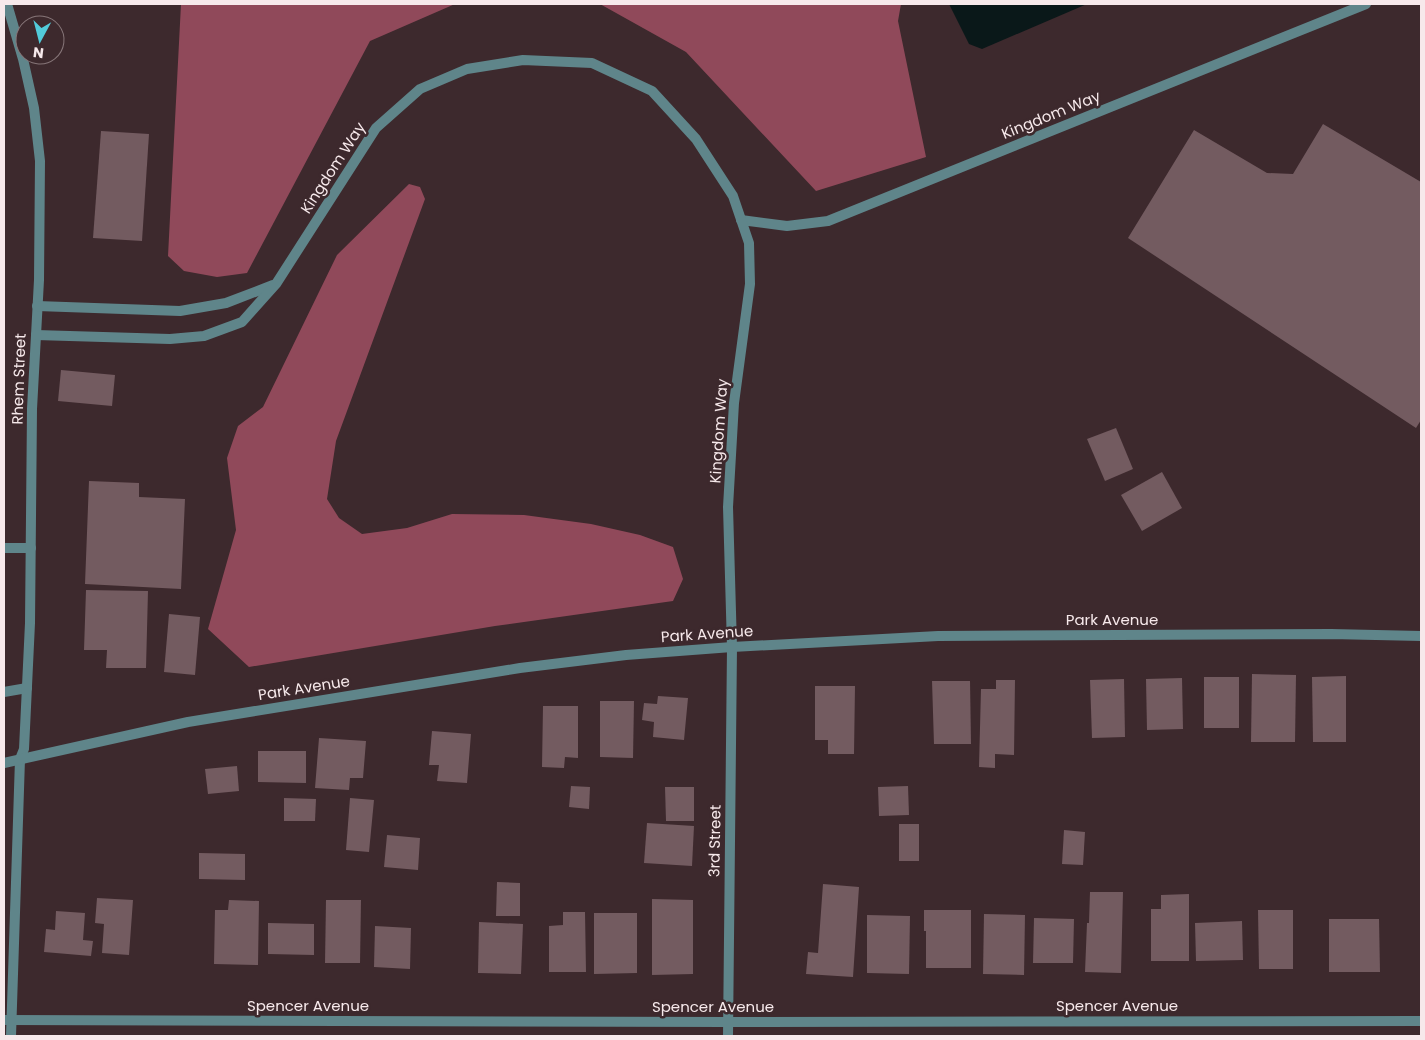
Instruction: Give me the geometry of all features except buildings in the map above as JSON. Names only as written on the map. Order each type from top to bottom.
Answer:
[{"type":"street","name":"Rhem Street","points":[[7,4],[23,59],[34,108],[40,161],[37,306],[32,409],[30,623],[24,749],[20,759],[8,1020],[11,1036]]},
{"type":"street","name":"Kingdom Way","points":[[741,220],[787,226],[828,221],[1366,4]]},
{"type":"street","name":"Kingdom Way","points":[[36,335],[170,339],[204,336],[242,322],[276,284],[376,128],[420,89],[467,69],[523,60],[592,62],[652,90],[696,139],[733,196],[749,243],[750,284],[734,403],[728,507],[732,647]]},
{"type":"street","points":[[37,306],[180,311],[226,303],[276,284]]},
{"type":"street","points":[[4,548],[31,548]]},
{"type":"street","name":"Park Avenue","points":[[4,763],[188,722],[510,669],[626,655],[732,647],[938,636],[1322,634],[1421,636]]},
{"type":"street","name":"3rd Street","points":[[728,1036],[732,647]]},
{"type":"street","points":[[4,692],[27,688]]},
{"type":"street","name":"Spencer Avenue","points":[[8,1020],[1421,1021]]},
{"type":"shaded area","points":[[181,4],[455,4],[370,41],[247,273],[217,277],[184,271],[168,256]]},
{"type":"shaded area","points":[[600,4],[901,4],[898,21],[926,157],[816,191],[686,52]]},
{"type":"shaded area","points":[[949,4],[1087,4],[982,49],[969,44]]},
{"type":"shaded area","points":[[409,184],[420,187],[425,199],[336,441],[327,499],[339,518],[362,534],[407,528],[452,514],[524,515],[591,524],[640,535],[673,547],[683,579],[673,601],[495,626],[249,667],[208,629],[236,530],[227,458],[238,426],[263,407],[337,255]]}]
